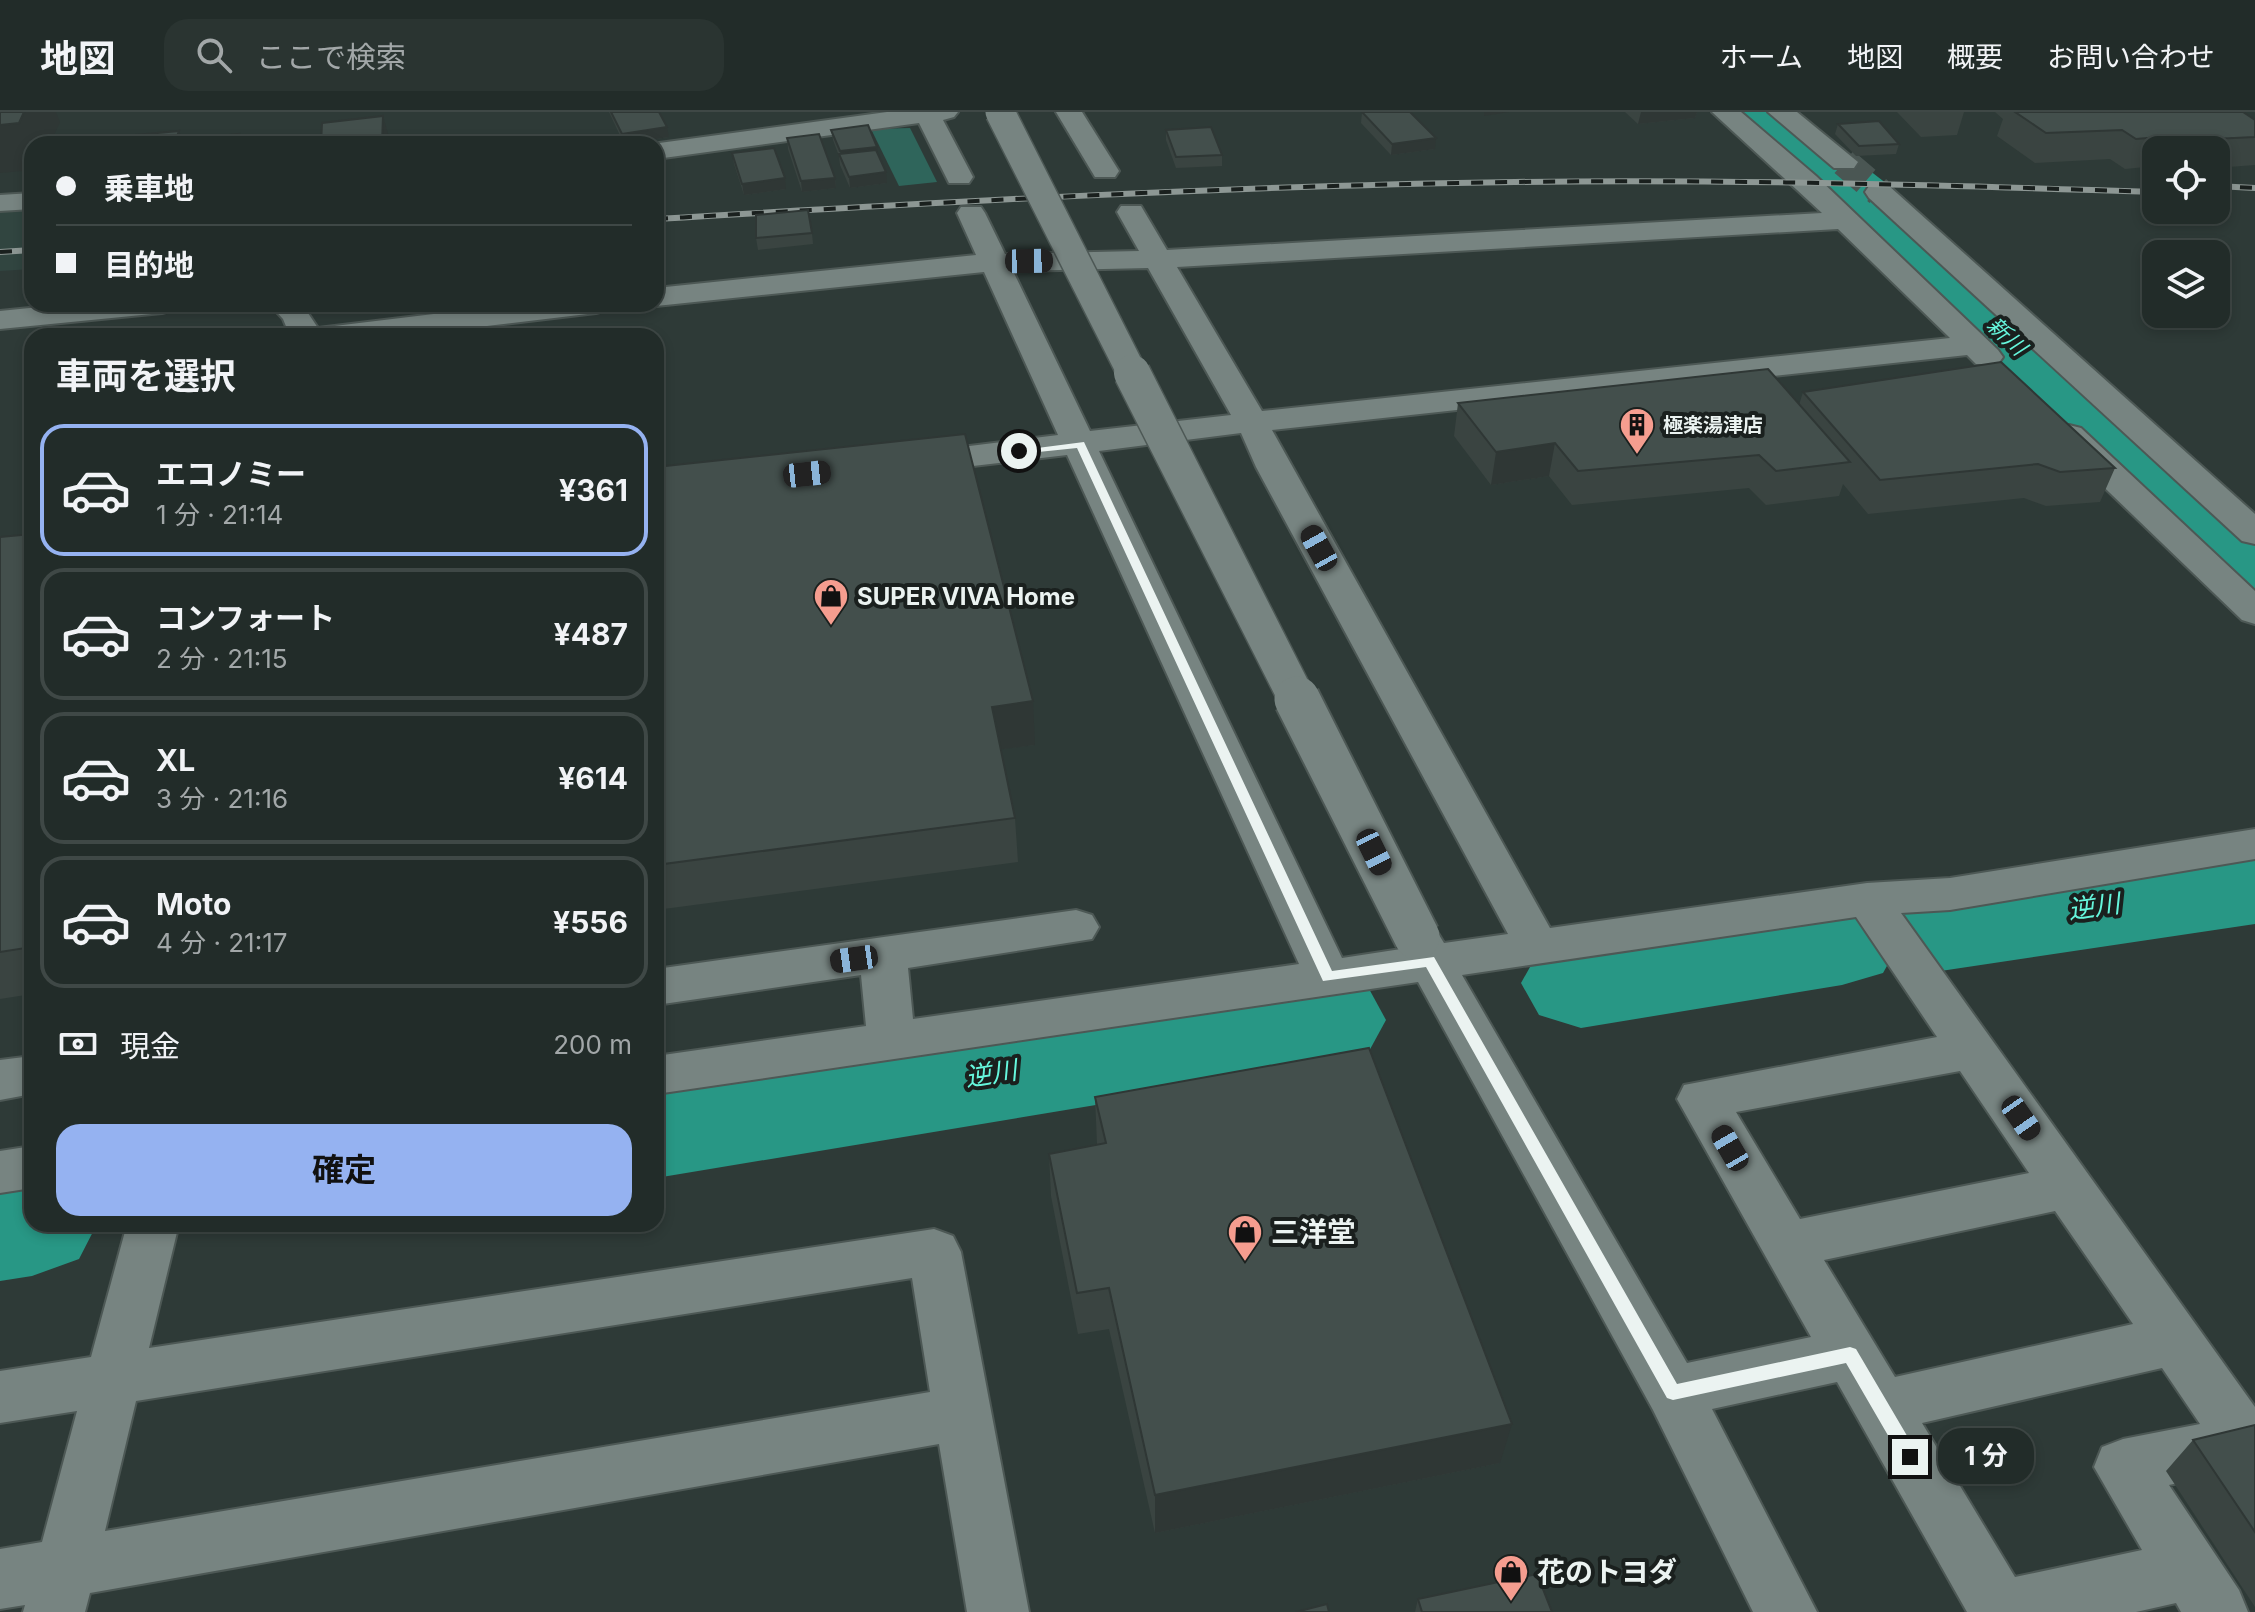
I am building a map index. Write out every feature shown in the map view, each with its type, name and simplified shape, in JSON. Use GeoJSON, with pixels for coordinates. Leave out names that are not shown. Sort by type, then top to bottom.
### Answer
{"type":"FeatureCollection","features":[{"type":"Feature","properties":{"kind":"street"},"geometry":{"type":"LineString","coordinates":[[1000,112],[1423,949],[1673,1392],[1786,1612]]}},
{"type":"Feature","properties":{"kind":"street"},"geometry":{"type":"LineString","coordinates":[[1069,112],[1105,171]]}},
{"type":"Feature","properties":{"kind":"street"},"geometry":{"type":"LineString","coordinates":[[1725,112],[1845,220],[2008,377]]}},
{"type":"Feature","properties":{"kind":"street"},"geometry":{"type":"LineString","coordinates":[[1781,112],[1844,162]]}},
{"type":"Feature","properties":{"kind":"street"},"geometry":{"type":"LineString","coordinates":[[664,150],[848,118],[932,113],[959,177]]}},
{"type":"Feature","properties":{"kind":"street"},"geometry":{"type":"LineString","coordinates":[[1879,192],[2255,533]]}},
{"type":"Feature","properties":{"kind":"street"},"geometry":{"type":"LineString","coordinates":[[0,203],[24,202]]}},
{"type":"Feature","properties":{"kind":"street"},"geometry":{"type":"LineString","coordinates":[[1131,212],[1252,422],[1273,467],[1537,945]]}},
{"type":"Feature","properties":{"kind":"street"},"geometry":{"type":"LineString","coordinates":[[971,213],[1328,977]]}},
{"type":"Feature","properties":{"kind":"street"},"geometry":{"type":"LineString","coordinates":[[664,296],[911,268],[1159,259],[1845,220]]}},
{"type":"Feature","properties":{"kind":"street"},"geometry":{"type":"LineString","coordinates":[[0,320],[81,312]]}},
{"type":"Feature","properties":{"kind":"street"},"geometry":{"type":"LineString","coordinates":[[390,328],[528,312]]}},
{"type":"Feature","properties":{"kind":"street"},"geometry":{"type":"LineString","coordinates":[[876,467],[1252,422],[1974,345]]}},
{"type":"Feature","properties":{"kind":"street"},"geometry":{"type":"LineString","coordinates":[[2041,409],[2255,612]]}},
{"type":"Feature","properties":{"kind":"street"},"geometry":{"type":"LineString","coordinates":[[664,1074],[1328,977],[1423,949],[1537,945],[1867,899],[1950,894],[2255,844]]}},
{"type":"Feature","properties":{"kind":"street"},"geometry":{"type":"LineString","coordinates":[[1867,899],[1936,993],[2246,1442],[2123,1467],[2204,1591],[2000,1612],[1702,1099],[1974,1049]]}},
{"type":"Feature","properties":{"kind":"street"},"geometry":{"type":"LineString","coordinates":[[664,986],[1076,927]]}},
{"type":"Feature","properties":{"kind":"street"},"geometry":{"type":"LineString","coordinates":[[883,955],[891,1041]]}},
{"type":"Feature","properties":{"kind":"street"},"geometry":{"type":"LineString","coordinates":[[0,1080],[24,1076]]}},
{"type":"Feature","properties":{"kind":"street"},"geometry":{"type":"LineString","coordinates":[[0,1172],[24,1168]]}},
{"type":"Feature","properties":{"kind":"street"},"geometry":{"type":"LineString","coordinates":[[1786,1245],[2069,1186]]}},
{"type":"Feature","properties":{"kind":"street"},"geometry":{"type":"LineString","coordinates":[[60,1590],[151,1232]]}},
{"type":"Feature","properties":{"kind":"street"},"geometry":{"type":"LineString","coordinates":[[0,1397],[934,1252],[998,1612]]}},
{"type":"Feature","properties":{"kind":"street"},"geometry":{"type":"LineString","coordinates":[[1880,1406],[2175,1340]]}},
{"type":"Feature","properties":{"kind":"street"},"geometry":{"type":"LineString","coordinates":[[1673,1392],[1850,1354]]}},
{"type":"Feature","properties":{"kind":"street"},"geometry":{"type":"LineString","coordinates":[[0,1579],[60,1590],[963,1413]]}},
{"type":"Feature","properties":{"kind":"shaded area"},"geometry":{"type":"Polygon","coordinates":[[[24,208],[24,270],[0,271],[0,209],[24,208]]]}},
{"type":"Feature","properties":{"kind":"green space"},"geometry":{"type":"Polygon","coordinates":[[[910,128],[937,182],[899,186],[871,129],[910,128]]]}},
{"type":"Feature","properties":{"kind":"building"},"geometry":{"type":"Polygon","coordinates":[[[0,112],[24,112],[19,123],[0,125],[0,112]]]}},
{"type":"Feature","properties":{"kind":"building"},"geometry":{"type":"Polygon","coordinates":[[[611,112],[659,112],[667,127],[622,134],[611,112]]]}},
{"type":"Feature","properties":{"kind":"building"},"geometry":{"type":"Polygon","coordinates":[[[1362,112],[1410,112],[1436,138],[1392,144],[1362,112]]]}},
{"type":"Feature","properties":{"kind":"building"},"geometry":{"type":"Polygon","coordinates":[[[2015,112],[2243,112],[2255,120],[2255,137],[2183,135],[2142,136],[2136,139],[2122,130],[2046,133],[2015,112]]]}},
{"type":"Feature","properties":{"kind":"building"},"geometry":{"type":"Polygon","coordinates":[[[383,116],[382,136],[321,136],[322,123],[383,116]]]}},
{"type":"Feature","properties":{"kind":"building"},"geometry":{"type":"Polygon","coordinates":[[[1879,121],[1899,144],[1859,146],[1838,124],[1879,121]]]}},
{"type":"Feature","properties":{"kind":"building"},"geometry":{"type":"Polygon","coordinates":[[[868,125],[877,147],[840,151],[831,130],[868,125]]]}},
{"type":"Feature","properties":{"kind":"building"},"geometry":{"type":"Polygon","coordinates":[[[1211,127],[1222,155],[1176,157],[1166,130],[1211,127]]]}},
{"type":"Feature","properties":{"kind":"building"},"geometry":{"type":"Polygon","coordinates":[[[179,131],[177,136],[136,135],[179,131]]]}},
{"type":"Feature","properties":{"kind":"building"},"geometry":{"type":"Polygon","coordinates":[[[819,134],[835,178],[801,181],[787,138],[819,134]]]}},
{"type":"Feature","properties":{"kind":"building"},"geometry":{"type":"Polygon","coordinates":[[[774,148],[785,178],[742,184],[732,153],[774,148]]]}},
{"type":"Feature","properties":{"kind":"building"},"geometry":{"type":"Polygon","coordinates":[[[876,150],[886,172],[849,177],[839,154],[876,150]]]}},
{"type":"Feature","properties":{"kind":"building"},"geometry":{"type":"Polygon","coordinates":[[[808,210],[812,233],[756,238],[756,215],[808,210]]]}},
{"type":"Feature","properties":{"kind":"building"},"geometry":{"type":"Polygon","coordinates":[[[2001,362],[2115,468],[2060,472],[2038,464],[1880,480],[1803,392],[2001,362]]]}},
{"type":"Feature","properties":{"kind":"building"},"geometry":{"type":"Polygon","coordinates":[[[1768,369],[1850,462],[1776,471],[1759,455],[1578,471],[1555,443],[1496,452],[1458,403],[1768,369]]]}},
{"type":"Feature","properties":{"kind":"building","name":"SUPER VIVA Home"},"geometry":{"type":"Polygon","coordinates":[[[965,434],[1033,701],[992,707],[1015,818],[664,864],[664,466],[965,434]]]}},
{"type":"Feature","properties":{"kind":"building"},"geometry":{"type":"Polygon","coordinates":[[[24,535],[24,948],[0,952],[0,537],[24,535]]]}},
{"type":"Feature","properties":{"kind":"building","name":"三洋堂"},"geometry":{"type":"Polygon","coordinates":[[[1369,1048],[1512,1424],[1155,1495],[1109,1288],[1077,1293],[1049,1154],[1106,1143],[1095,1097],[1369,1048]]]}},
{"type":"Feature","properties":{"kind":"building"},"geometry":{"type":"Polygon","coordinates":[[[2255,1425],[2255,1532],[2193,1440],[2255,1425]]]}},
{"type":"Feature","properties":{"kind":"building"},"geometry":{"type":"Polygon","coordinates":[[[1537,1574],[1552,1612],[1422,1612],[1418,1599],[1537,1574]]]}},
{"type":"Feature","properties":{"kind":"building"},"geometry":{"type":"Polygon","coordinates":[[[1327,1604],[1329,1612],[1296,1612],[1327,1604]]]}},
{"type":"Feature","properties":{"kind":"waterway","name":"新川"},"geometry":{"type":"LineString","coordinates":[[1753,112],[1862,199],[2255,568]]}},
{"type":"Feature","properties":{"kind":"waterway","name":"逆川"},"geometry":{"type":"LineString","coordinates":[[1934,929],[2255,883]]}},
{"type":"Feature","properties":{"kind":"waterway","name":"逆川"},"geometry":{"type":"LineString","coordinates":[[1581,983],[1842,942]]}},
{"type":"Feature","properties":{"kind":"waterway","name":"逆川"},"geometry":{"type":"LineString","coordinates":[[664,1125],[1325,1020]]}},
{"type":"Feature","properties":{"kind":"waterway","name":"逆川"},"geometry":{"type":"LineString","coordinates":[[0,1224],[24,1220]]}},
{"type":"Feature","properties":{"kind":"tunnel"},"geometry":{"type":"LineString","coordinates":[[1844,162],[1879,192]]}},
{"type":"Feature","properties":{"kind":"railway"},"geometry":{"type":"LineString","coordinates":[[664,219],[1192,191],[1515,182],[1755,182],[2142,192]]}},
{"type":"Feature","properties":{"kind":"railway"},"geometry":{"type":"LineString","coordinates":[[2230,187],[2255,188]]}},
{"type":"Feature","properties":{"kind":"railway"},"geometry":{"type":"LineString","coordinates":[[0,252],[24,250]]}},
{"type":"Feature","properties":{"kind":"place","name":"極楽湯津店"},"geometry":{"type":"Point","coordinates":[1637,456]}},
{"type":"Feature","properties":{"kind":"place","name":"SUPER VIVA Home"},"geometry":{"type":"Point","coordinates":[831,627]}},
{"type":"Feature","properties":{"kind":"place","name":"三洋堂"},"geometry":{"type":"Point","coordinates":[1245,1263]}},
{"type":"Feature","properties":{"kind":"place","name":"花のトヨダ"},"geometry":{"type":"Point","coordinates":[1511,1603]}},
{"type":"Feature","properties":{"kind":"route"},"geometry":{"type":"LineString","coordinates":[[1019,451],[1080,444],[1328,977],[1429,961],[1673,1392],[1850,1354],[1910,1457]]}}]}
